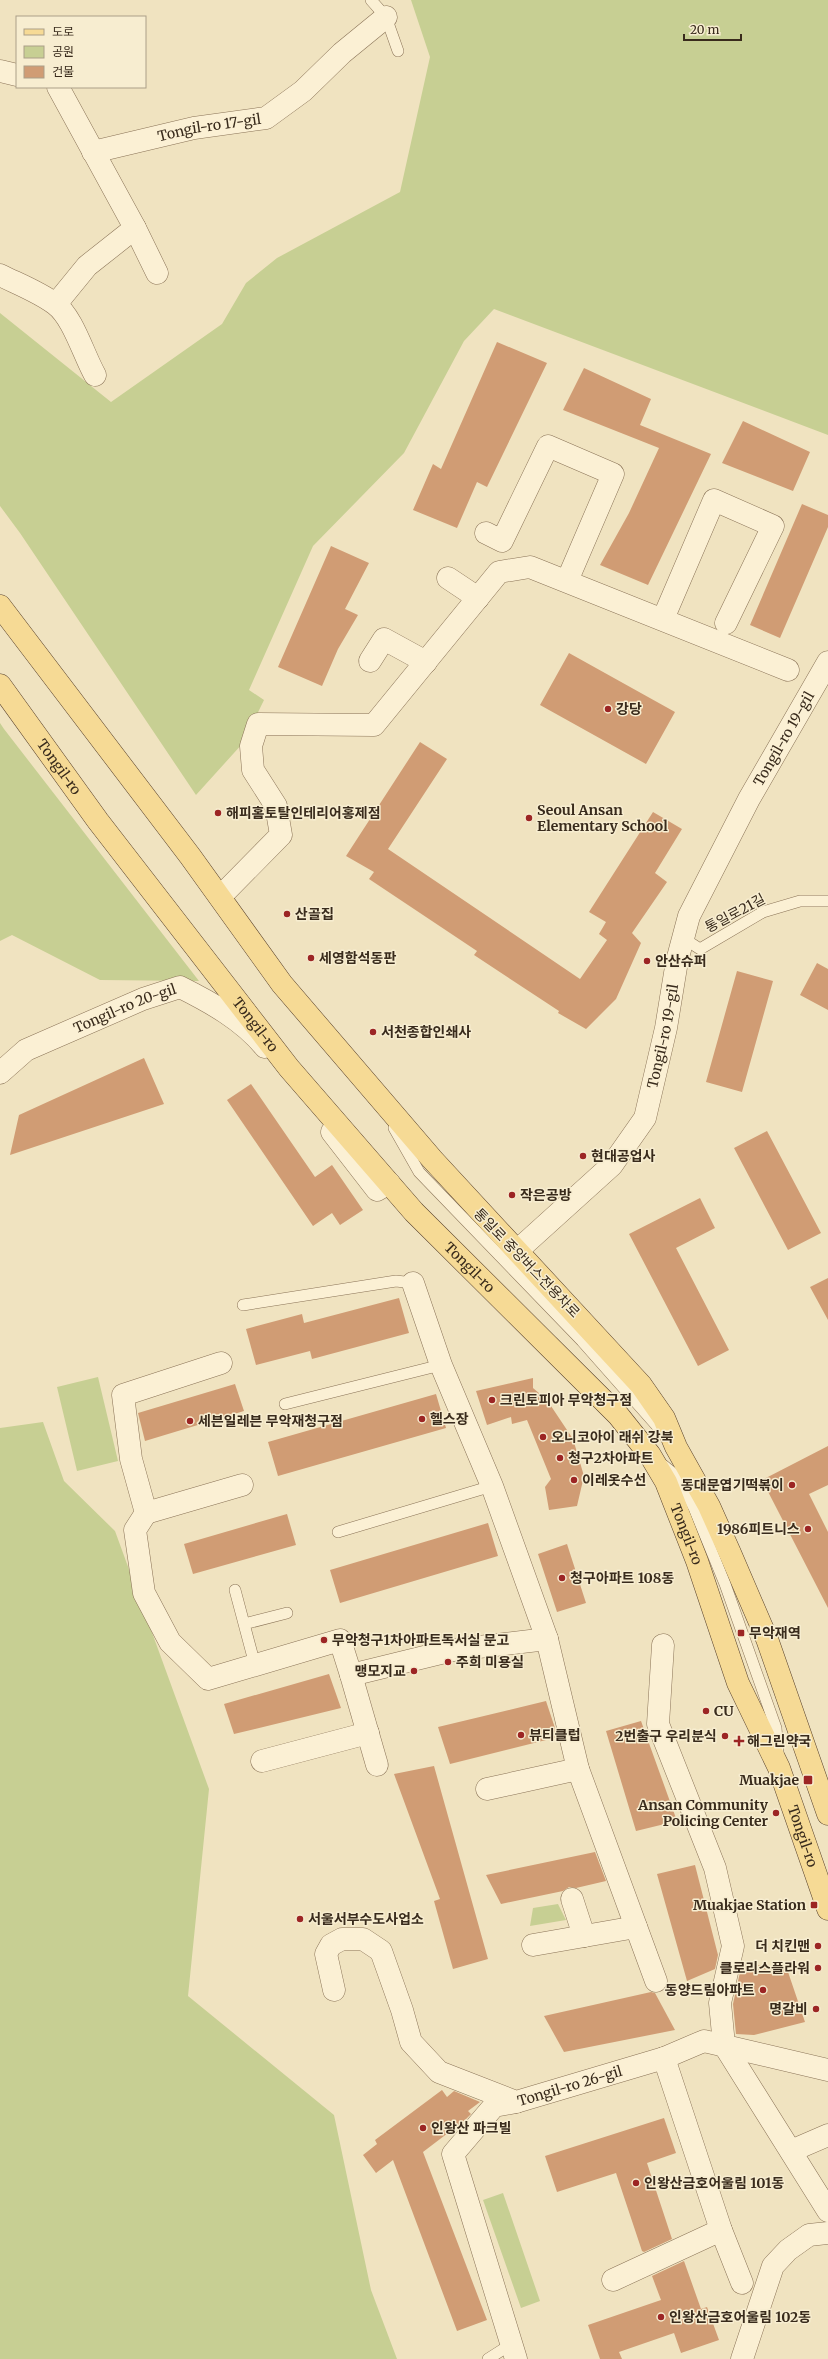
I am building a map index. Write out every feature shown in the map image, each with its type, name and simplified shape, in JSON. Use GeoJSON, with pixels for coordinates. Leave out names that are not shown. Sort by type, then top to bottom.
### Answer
{"type":"FeatureCollection","features":[{"type":"Feature","properties":{"kind":"main road","name":"Tongil-ro"},"geometry":{"type":"LineString","coordinates":[[0,606],[220,897],[282,984],[432,1159],[518,1250],[641,1385],[664,1418],[676,1447],[709,1506],[767,1639],[828,1814]]}},
{"type":"Feature","properties":{"kind":"main road","name":"Tongil-ro"},"geometry":{"type":"LineString","coordinates":[[0,685],[98,822],[289,1068],[414,1212],[618,1415],[650,1455],[666,1482],[697,1561],[738,1683],[779,1768],[828,1909]]}},
{"type":"Feature","properties":{"kind":"street","name":"Tongil-ro 17-gil"},"geometry":{"type":"LineString","coordinates":[[93,152],[194,128],[266,118],[303,91],[342,53],[386,17]]}},
{"type":"Feature","properties":{"kind":"street"},"geometry":{"type":"LineString","coordinates":[[0,71],[16,75]]}},
{"type":"Feature","properties":{"kind":"street"},"geometry":{"type":"LineString","coordinates":[[59,88],[135,228],[156,273]]}},
{"type":"Feature","properties":{"kind":"street"},"geometry":{"type":"LineString","coordinates":[[56,304],[87,266],[135,228]]}},
{"type":"Feature","properties":{"kind":"street"},"geometry":{"type":"LineString","coordinates":[[0,275],[56,304],[75,331],[85,358],[95,376]]}},
{"type":"Feature","properties":{"kind":"street"},"geometry":{"type":"LineString","coordinates":[[486,533],[502,541],[548,446],[613,474],[567,581]]}},
{"type":"Feature","properties":{"kind":"street"},"geometry":{"type":"LineString","coordinates":[[663,619],[714,500],[773,526],[726,622]]}},
{"type":"Feature","properties":{"kind":"street"},"geometry":{"type":"LineString","coordinates":[[220,897],[281,835],[276,806],[253,770],[251,746],[258,724],[374,725],[499,572],[530,566],[788,670]]}},
{"type":"Feature","properties":{"kind":"street"},"geometry":{"type":"LineString","coordinates":[[448,578],[478,598]]}},
{"type":"Feature","properties":{"kind":"street"},"geometry":{"type":"LineString","coordinates":[[370,662],[384,639],[426,662]]}},
{"type":"Feature","properties":{"kind":"street","name":"Tongil-ro 19-gil"},"geometry":{"type":"LineString","coordinates":[[518,1250],[612,1165],[645,1118],[666,1028],[677,961],[689,916],[749,799],[828,662]]}},
{"type":"Feature","properties":{"kind":"street","name":"Tongil-ro 20-gil"},"geometry":{"type":"LineString","coordinates":[[0,1073],[26,1050],[143,999],[180,987],[216,1005],[259,1040],[377,1190],[389,1183]]}},
{"type":"Feature","properties":{"kind":"street"},"geometry":{"type":"LineString","coordinates":[[413,1283],[441,1365],[492,1486],[548,1639],[578,1769],[656,1981]]}},
{"type":"Feature","properties":{"kind":"street"},"geometry":{"type":"LineString","coordinates":[[146,1513],[131,1459],[123,1395],[221,1363]]}},
{"type":"Feature","properties":{"kind":"street"},"geometry":{"type":"LineString","coordinates":[[242,1485],[146,1513],[136,1530],[144,1593],[170,1642],[208,1679],[340,1640],[378,1765]]}},
{"type":"Feature","properties":{"kind":"street"},"geometry":{"type":"LineString","coordinates":[[351,1675],[453,1650],[548,1639]]}},
{"type":"Feature","properties":{"kind":"street"},"geometry":{"type":"LineString","coordinates":[[663,1645],[658,1724],[715,1868],[733,1946],[720,2003],[724,2045],[828,2211]]}},
{"type":"Feature","properties":{"kind":"street"},"geometry":{"type":"LineString","coordinates":[[262,1761],[368,1733]]}},
{"type":"Feature","properties":{"kind":"street"},"geometry":{"type":"LineString","coordinates":[[487,1789],[578,1769]]}},
{"type":"Feature","properties":{"kind":"street"},"geometry":{"type":"LineString","coordinates":[[572,1899],[584,1936]]}},
{"type":"Feature","properties":{"kind":"street"},"geometry":{"type":"LineString","coordinates":[[533,1945],[636,1927]]}},
{"type":"Feature","properties":{"kind":"street","name":"Tongil-ro 26-gil"},"geometry":{"type":"LineString","coordinates":[[334,1990],[326,1954],[331,1945],[342,1939],[363,1939],[381,1951],[402,2010],[411,2042],[439,2072],[516,2102],[664,2058],[704,2041],[828,2070]]}},
{"type":"Feature","properties":{"kind":"street"},"geometry":{"type":"LineString","coordinates":[[664,2058],[721,2230],[742,2283]]}},
{"type":"Feature","properties":{"kind":"street"},"geometry":{"type":"LineString","coordinates":[[513,2352],[453,2154],[494,2106],[516,2102]]}},
{"type":"Feature","properties":{"kind":"street"},"geometry":{"type":"LineString","coordinates":[[791,2151],[828,2135]]}},
{"type":"Feature","properties":{"kind":"street"},"geometry":{"type":"LineString","coordinates":[[613,2280],[721,2230]]}},
{"type":"Feature","properties":{"kind":"street"},"geometry":{"type":"LineString","coordinates":[[743,2358],[773,2266],[788,2250],[809,2235],[828,2233]]}},
{"type":"Feature","properties":{"kind":"lane"},"geometry":{"type":"LineString","coordinates":[[371,0],[386,17],[398,51]]}},
{"type":"Feature","properties":{"kind":"lane","name":"통일로21길"},"geometry":{"type":"LineString","coordinates":[[684,938],[700,949],[763,912],[800,901],[828,901]]}},
{"type":"Feature","properties":{"kind":"lane","name":"통일로 중앙버스전용차로"},"geometry":{"type":"LineString","coordinates":[[373,1089],[419,1172],[582,1341],[676,1447]]}},
{"type":"Feature","properties":{"kind":"lane"},"geometry":{"type":"LineString","coordinates":[[243,1305],[396,1281],[413,1283]]}},
{"type":"Feature","properties":{"kind":"lane"},"geometry":{"type":"LineString","coordinates":[[285,1404],[441,1365]]}},
{"type":"Feature","properties":{"kind":"lane"},"geometry":{"type":"LineString","coordinates":[[338,1532],[492,1486]]}},
{"type":"Feature","properties":{"kind":"lane"},"geometry":{"type":"LineString","coordinates":[[235,1590],[255,1665]]}},
{"type":"Feature","properties":{"kind":"lane"},"geometry":{"type":"LineString","coordinates":[[244,1624],[286,1613]]}},
{"type":"Feature","properties":{"kind":"lane"},"geometry":{"type":"LineString","coordinates":[[488,2359],[513,2352]]}},
{"type":"Feature","properties":{"kind":"green space"},"geometry":{"type":"Polygon","coordinates":[[[411,0],[828,0],[828,435],[494,309],[464,341],[404,453],[313,546],[249,690],[264,700],[243,743],[196,795],[20,533],[0,506],[0,313],[111,402],[222,324],[246,283],[277,258],[400,192],[430,57],[411,0]]]}},
{"type":"Feature","properties":{"kind":"green space"},"geometry":{"type":"Polygon","coordinates":[[[0,723],[199,981],[100,980],[12,935],[0,941],[0,723]]]}},
{"type":"Feature","properties":{"kind":"green space"},"geometry":{"type":"Polygon","coordinates":[[[98,1377],[118,1461],[77,1471],[57,1387],[98,1377]]]}},
{"type":"Feature","properties":{"kind":"green space"},"geometry":{"type":"Polygon","coordinates":[[[43,1422],[64,1481],[115,1531],[209,1789],[188,1996],[334,2115],[371,2290],[397,2359],[0,2359],[0,1428],[43,1422]]]}},
{"type":"Feature","properties":{"kind":"green space"},"geometry":{"type":"Polygon","coordinates":[[[558,1904],[566,1920],[530,1926],[533,1908],[558,1904]]]}},
{"type":"Feature","properties":{"kind":"green space"},"geometry":{"type":"Polygon","coordinates":[[[503,2193],[540,2301],[521,2308],[483,2200],[503,2193]]]}},
{"type":"Feature","properties":{"kind":"building"},"geometry":{"type":"Polygon","coordinates":[[[497,342],[547,363],[487,487],[477,482],[457,528],[413,510],[433,464],[441,469],[497,342]]]}},
{"type":"Feature","properties":{"kind":"building"},"geometry":{"type":"Polygon","coordinates":[[[584,368],[651,399],[640,425],[711,454],[648,585],[600,565],[629,513],[659,448],[563,410],[584,368]]]}},
{"type":"Feature","properties":{"kind":"building"},"geometry":{"type":"Polygon","coordinates":[[[743,421],[810,452],[793,491],[722,463],[743,421]]]}},
{"type":"Feature","properties":{"kind":"building"},"geometry":{"type":"Polygon","coordinates":[[[802,504],[828,515],[828,527],[780,638],[750,625],[802,504]]]}},
{"type":"Feature","properties":{"kind":"building"},"geometry":{"type":"Polygon","coordinates":[[[331,546],[369,563],[345,609],[358,615],[338,649],[322,686],[278,667],[331,546]]]}},
{"type":"Feature","properties":{"kind":"building","name":"강당"},"geometry":{"type":"Polygon","coordinates":[[[569,653],[675,712],[646,764],[540,705],[569,653]]]}},
{"type":"Feature","properties":{"kind":"building","name":"Seoul Ansan Elementary School"},"geometry":{"type":"Polygon","coordinates":[[[420,742],[447,759],[388,849],[580,979],[607,940],[599,934],[606,922],[589,912],[653,812],[682,829],[655,873],[667,882],[632,933],[641,943],[616,999],[586,1029],[558,1013],[559,1011],[474,955],[477,951],[369,879],[374,872],[346,856],[420,742]]]}},
{"type":"Feature","properties":{"kind":"building"},"geometry":{"type":"Polygon","coordinates":[[[817,963],[828,969],[828,1010],[800,995],[817,963]]]}},
{"type":"Feature","properties":{"kind":"building"},"geometry":{"type":"Polygon","coordinates":[[[737,971],[773,981],[742,1092],[706,1082],[737,971]]]}},
{"type":"Feature","properties":{"kind":"building"},"geometry":{"type":"Polygon","coordinates":[[[144,1058],[164,1104],[10,1155],[19,1115],[144,1058]]]}},
{"type":"Feature","properties":{"kind":"building"},"geometry":{"type":"Polygon","coordinates":[[[251,1084],[315,1177],[332,1165],[363,1210],[340,1225],[332,1213],[313,1226],[227,1100],[251,1084]]]}},
{"type":"Feature","properties":{"kind":"building"},"geometry":{"type":"Polygon","coordinates":[[[767,1131],[821,1233],[788,1250],[734,1148],[767,1131]]]}},
{"type":"Feature","properties":{"kind":"building"},"geometry":{"type":"Polygon","coordinates":[[[700,1198],[715,1228],[676,1248],[729,1350],[698,1366],[629,1234],[700,1198]]]}},
{"type":"Feature","properties":{"kind":"building"},"geometry":{"type":"Polygon","coordinates":[[[828,1278],[828,1320],[810,1287],[828,1278]]]}},
{"type":"Feature","properties":{"kind":"building"},"geometry":{"type":"Polygon","coordinates":[[[399,1298],[409,1333],[312,1359],[310,1351],[256,1365],[246,1329],[302,1314],[304,1323],[399,1298]]]}},
{"type":"Feature","properties":{"kind":"building","name":"청구2차아파트"},"geometry":{"type":"Polygon","coordinates":[[[533,1378],[533,1388],[547,1400],[573,1439],[584,1476],[577,1506],[549,1510],[545,1487],[551,1479],[527,1420],[512,1424],[511,1417],[487,1425],[476,1391],[533,1378]]]}},
{"type":"Feature","properties":{"kind":"building"},"geometry":{"type":"Polygon","coordinates":[[[235,1384],[244,1411],[145,1441],[138,1413],[235,1384]]]}},
{"type":"Feature","properties":{"kind":"building"},"geometry":{"type":"Polygon","coordinates":[[[436,1394],[446,1428],[278,1476],[268,1442],[436,1394]]]}},
{"type":"Feature","properties":{"kind":"building"},"geometry":{"type":"Polygon","coordinates":[[[828,1446],[828,1485],[809,1494],[828,1532],[828,1608],[762,1480],[828,1446]]]}},
{"type":"Feature","properties":{"kind":"building"},"geometry":{"type":"Polygon","coordinates":[[[287,1514],[296,1545],[193,1574],[184,1544],[287,1514]]]}},
{"type":"Feature","properties":{"kind":"building"},"geometry":{"type":"Polygon","coordinates":[[[488,1523],[498,1556],[340,1603],[330,1570],[488,1523]]]}},
{"type":"Feature","properties":{"kind":"building","name":"청구아파트 108동"},"geometry":{"type":"Polygon","coordinates":[[[567,1544],[586,1603],[557,1612],[538,1554],[567,1544]]]}},
{"type":"Feature","properties":{"kind":"building"},"geometry":{"type":"Polygon","coordinates":[[[329,1674],[341,1708],[234,1734],[224,1704],[329,1674]]]}},
{"type":"Feature","properties":{"kind":"building"},"geometry":{"type":"Polygon","coordinates":[[[546,1701],[558,1737],[450,1764],[438,1727],[546,1701]]]}},
{"type":"Feature","properties":{"kind":"building"},"geometry":{"type":"Polygon","coordinates":[[[641,1721],[677,1821],[636,1831],[606,1731],[641,1721]]]}},
{"type":"Feature","properties":{"kind":"building"},"geometry":{"type":"Polygon","coordinates":[[[434,1766],[488,1959],[453,1969],[434,1901],[440,1899],[394,1774],[434,1766]]]}},
{"type":"Feature","properties":{"kind":"building"},"geometry":{"type":"Polygon","coordinates":[[[595,1852],[606,1881],[576,1888],[569,1887],[563,1891],[501,1904],[486,1875],[595,1852]]]}},
{"type":"Feature","properties":{"kind":"building"},"geometry":{"type":"Polygon","coordinates":[[[695,1865],[718,1955],[715,1969],[687,1981],[657,1874],[695,1865]]]}},
{"type":"Feature","properties":{"kind":"building","name":"동양드림아파트"},"geometry":{"type":"Polygon","coordinates":[[[742,1963],[787,1969],[805,2022],[754,2035],[736,2034],[733,2004],[742,1963]]]}},
{"type":"Feature","properties":{"kind":"building"},"geometry":{"type":"Polygon","coordinates":[[[651,1992],[655,1993],[675,2030],[564,2052],[544,2016],[651,1992]]]}},
{"type":"Feature","properties":{"kind":"building"},"geometry":{"type":"Polygon","coordinates":[[[442,2090],[447,2097],[454,2091],[480,2102],[468,2111],[471,2114],[465,2120],[423,2152],[487,2320],[457,2331],[393,2160],[376,2173],[363,2155],[377,2144],[375,2140],[442,2090]]]}},
{"type":"Feature","properties":{"kind":"building","name":"인왕산금호어울림 101동"},"geometry":{"type":"Polygon","coordinates":[[[664,2118],[676,2153],[647,2163],[672,2239],[644,2252],[642,2251],[616,2173],[557,2192],[545,2156],[664,2118]]]}},
{"type":"Feature","properties":{"kind":"building","name":"인왕산금호어울림 102동"},"geometry":{"type":"Polygon","coordinates":[[[684,2261],[701,2309],[707,2307],[719,2340],[681,2353],[674,2333],[619,2352],[622,2359],[600,2359],[588,2325],[661,2300],[652,2276],[684,2261]]]}},
{"type":"Feature","properties":{"kind":"place","name":"강당"},"geometry":{"type":"Point","coordinates":[608,709]}},
{"type":"Feature","properties":{"kind":"place","name":"해피홈토탈인테리어홍제점"},"geometry":{"type":"Point","coordinates":[218,813]}},
{"type":"Feature","properties":{"kind":"place","name":"Seoul Ansan Elementary School"},"geometry":{"type":"Point","coordinates":[529,818]}},
{"type":"Feature","properties":{"kind":"place","name":"산골집"},"geometry":{"type":"Point","coordinates":[287,914]}},
{"type":"Feature","properties":{"kind":"place","name":"세영함석동판"},"geometry":{"type":"Point","coordinates":[311,958]}},
{"type":"Feature","properties":{"kind":"place","name":"안산슈퍼"},"geometry":{"type":"Point","coordinates":[647,961]}},
{"type":"Feature","properties":{"kind":"place","name":"서천종합인쇄사"},"geometry":{"type":"Point","coordinates":[373,1032]}},
{"type":"Feature","properties":{"kind":"place","name":"현대공업사"},"geometry":{"type":"Point","coordinates":[583,1156]}},
{"type":"Feature","properties":{"kind":"place","name":"작은공방"},"geometry":{"type":"Point","coordinates":[512,1195]}},
{"type":"Feature","properties":{"kind":"place","name":"크린토피아 무악청구점"},"geometry":{"type":"Point","coordinates":[492,1400]}},
{"type":"Feature","properties":{"kind":"place","name":"헬스장"},"geometry":{"type":"Point","coordinates":[422,1419]}},
{"type":"Feature","properties":{"kind":"place","name":"세븐일레븐 무악재청구점"},"geometry":{"type":"Point","coordinates":[190,1421]}},
{"type":"Feature","properties":{"kind":"place","name":"오니코아이 래쉬 강북"},"geometry":{"type":"Point","coordinates":[543,1437]}},
{"type":"Feature","properties":{"kind":"place","name":"청구2차아파트"},"geometry":{"type":"Point","coordinates":[560,1458]}},
{"type":"Feature","properties":{"kind":"place","name":"이레옷수선"},"geometry":{"type":"Point","coordinates":[574,1480]}},
{"type":"Feature","properties":{"kind":"place","name":"동대문엽기떡볶이"},"geometry":{"type":"Point","coordinates":[792,1485]}},
{"type":"Feature","properties":{"kind":"place","name":"1986피트니스"},"geometry":{"type":"Point","coordinates":[808,1529]}},
{"type":"Feature","properties":{"kind":"place","name":"청구아파트 108동"},"geometry":{"type":"Point","coordinates":[562,1578]}},
{"type":"Feature","properties":{"kind":"place","name":"무악재역"},"geometry":{"type":"Point","coordinates":[741,1633]}},
{"type":"Feature","properties":{"kind":"place","name":"무악청구1차아파트독서실 문고"},"geometry":{"type":"Point","coordinates":[324,1640]}},
{"type":"Feature","properties":{"kind":"place","name":"주희 미용실"},"geometry":{"type":"Point","coordinates":[448,1662]}},
{"type":"Feature","properties":{"kind":"place","name":"맹모지교"},"geometry":{"type":"Point","coordinates":[414,1671]}},
{"type":"Feature","properties":{"kind":"place","name":"CU"},"geometry":{"type":"Point","coordinates":[706,1711]}},
{"type":"Feature","properties":{"kind":"place","name":"뷰티클럽"},"geometry":{"type":"Point","coordinates":[521,1735]}},
{"type":"Feature","properties":{"kind":"place","name":"2번출구 우리분식"},"geometry":{"type":"Point","coordinates":[725,1736]}},
{"type":"Feature","properties":{"kind":"place","name":"해그린약국"},"geometry":{"type":"Point","coordinates":[739,1741]}},
{"type":"Feature","properties":{"kind":"place","name":"Muakjae"},"geometry":{"type":"Point","coordinates":[808,1780]}},
{"type":"Feature","properties":{"kind":"place","name":"Ansan Community Policing Center"},"geometry":{"type":"Point","coordinates":[776,1813]}},
{"type":"Feature","properties":{"kind":"place","name":"Muakjae Station"},"geometry":{"type":"Point","coordinates":[814,1905]}},
{"type":"Feature","properties":{"kind":"place","name":"서울서부수도사업소"},"geometry":{"type":"Point","coordinates":[300,1919]}},
{"type":"Feature","properties":{"kind":"place","name":"더 치킨맨"},"geometry":{"type":"Point","coordinates":[818,1946]}},
{"type":"Feature","properties":{"kind":"place","name":"클로리스플라워"},"geometry":{"type":"Point","coordinates":[818,1968]}},
{"type":"Feature","properties":{"kind":"place","name":"동양드림아파트"},"geometry":{"type":"Point","coordinates":[763,1990]}},
{"type":"Feature","properties":{"kind":"place","name":"명갈비"},"geometry":{"type":"Point","coordinates":[816,2009]}},
{"type":"Feature","properties":{"kind":"place","name":"인왕산 파크빌"},"geometry":{"type":"Point","coordinates":[423,2128]}},
{"type":"Feature","properties":{"kind":"place","name":"인왕산금호어울림 101동"},"geometry":{"type":"Point","coordinates":[636,2183]}},
{"type":"Feature","properties":{"kind":"place","name":"인왕산금호어울림 102동"},"geometry":{"type":"Point","coordinates":[661,2317]}}]}
